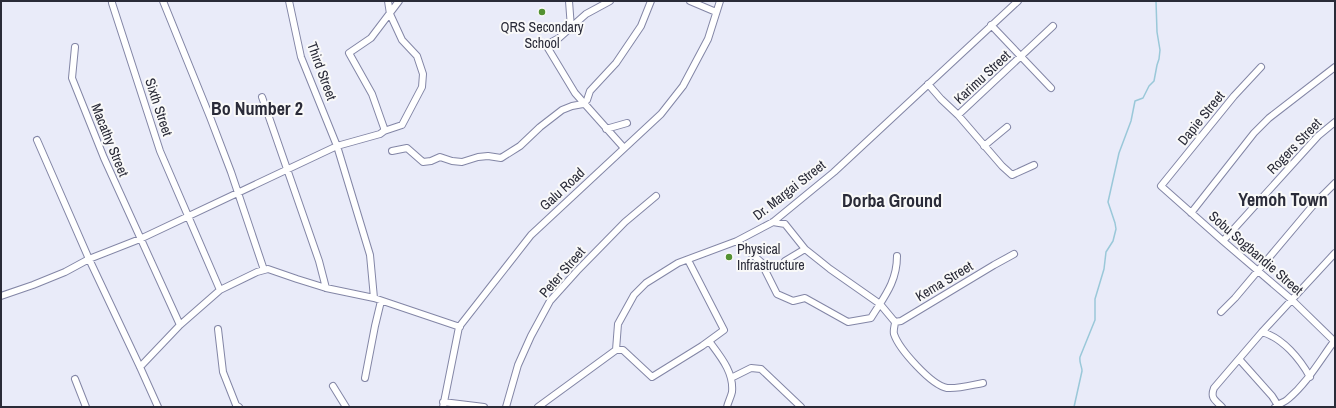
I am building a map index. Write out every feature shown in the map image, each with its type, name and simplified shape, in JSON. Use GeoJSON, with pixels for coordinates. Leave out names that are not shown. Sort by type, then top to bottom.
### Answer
{"type":"FeatureCollection","features":[{"type":"Feature","properties":{"kind":"street"},"geometry":{"type":"LineString","coordinates":[[163,1],[210,117],[264,270]]}},
{"type":"Feature","properties":{"kind":"street","name":"Third Street"},"geometry":{"type":"LineString","coordinates":[[289,1],[301,57],[338,146],[370,255],[374,298]]}},
{"type":"Feature","properties":{"kind":"street"},"geometry":{"type":"LineString","coordinates":[[1,296],[52,277],[89,259],[140,239],[338,146],[380,134],[384,131],[402,125],[422,87],[423,74],[416,56],[402,40],[390,14],[388,1]]}},
{"type":"Feature","properties":{"kind":"street"},"geometry":{"type":"LineString","coordinates":[[384,131],[372,94],[349,53],[371,38],[399,1]]}},
{"type":"Feature","properties":{"kind":"street"},"geometry":{"type":"LineString","coordinates":[[569,1],[571,28]]}},
{"type":"Feature","properties":{"kind":"street"},"geometry":{"type":"LineString","coordinates":[[610,1],[586,14],[559,38],[546,45],[583,104],[624,148]]}},
{"type":"Feature","properties":{"kind":"street"},"geometry":{"type":"LineString","coordinates":[[392,151],[407,148],[422,162],[431,161],[440,157],[452,161],[462,162],[478,157],[488,156],[501,158],[520,146],[540,127],[562,110],[583,104],[587,100],[590,91],[616,62],[642,26],[651,1]]}},
{"type":"Feature","properties":{"kind":"street"},"geometry":{"type":"LineString","coordinates":[[690,1],[716,12]]}},
{"type":"Feature","properties":{"kind":"street","name":"Galu Road"},"geometry":{"type":"LineString","coordinates":[[443,405],[460,327],[531,235],[661,114],[683,86],[708,39],[720,1]]}},
{"type":"Feature","properties":{"kind":"street","name":"Dr. Margai Street"},"geometry":{"type":"LineString","coordinates":[[616,350],[618,324],[634,295],[646,283],[678,263],[737,241],[773,222],[834,172],[1018,1]]}},
{"type":"Feature","properties":{"kind":"street","name":"Sixth Street"},"geometry":{"type":"LineString","coordinates":[[112,3],[160,151],[220,290]]}},
{"type":"Feature","properties":{"kind":"street"},"geometry":{"type":"LineString","coordinates":[[991,25],[1051,88]]}},
{"type":"Feature","properties":{"kind":"street","name":"Karimu Street"},"geometry":{"type":"LineString","coordinates":[[928,84],[958,115],[1053,26]]}},
{"type":"Feature","properties":{"kind":"street","name":"Macathy Street"},"geometry":{"type":"LineString","coordinates":[[75,47],[72,78],[104,158],[180,325]]}},
{"type":"Feature","properties":{"kind":"street","name":"Dapie Street"},"geometry":{"type":"LineString","coordinates":[[1161,186],[1234,96],[1261,67]]}},
{"type":"Feature","properties":{"kind":"street"},"geometry":{"type":"LineString","coordinates":[[1191,213],[1254,133],[1269,118],[1335,67]]}},
{"type":"Feature","properties":{"kind":"street"},"geometry":{"type":"LineString","coordinates":[[262,97],[319,261],[326,288]]}},
{"type":"Feature","properties":{"kind":"street"},"geometry":{"type":"LineString","coordinates":[[958,115],[984,146],[1012,175],[1034,165]]}},
{"type":"Feature","properties":{"kind":"street","name":"Rogers Street"},"geometry":{"type":"LineString","coordinates":[[1223,241],[1318,136],[1335,122]]}},
{"type":"Feature","properties":{"kind":"street"},"geometry":{"type":"LineString","coordinates":[[606,129],[627,123]]}},
{"type":"Feature","properties":{"kind":"street"},"geometry":{"type":"LineString","coordinates":[[984,146],[1007,127]]}},
{"type":"Feature","properties":{"kind":"street"},"geometry":{"type":"LineString","coordinates":[[36,140],[157,407]]}},
{"type":"Feature","properties":{"kind":"street"},"geometry":{"type":"LineString","coordinates":[[1221,312],[1235,298],[1315,203],[1334,184]]}},
{"type":"Feature","properties":{"kind":"street","name":"Sobu Sogbandie Street"},"geometry":{"type":"LineString","coordinates":[[1161,186],[1292,300],[1335,341]]}},
{"type":"Feature","properties":{"kind":"street","name":"Peter Street"},"geometry":{"type":"LineString","coordinates":[[506,407],[518,365],[531,336],[550,302],[577,271],[625,222],[656,196]]}},
{"type":"Feature","properties":{"kind":"street"},"geometry":{"type":"LineString","coordinates":[[773,222],[785,224],[805,249],[830,270],[880,304],[895,322],[894,333],[902,347],[926,375],[938,384],[947,388],[983,383]]}},
{"type":"Feature","properties":{"kind":"street"},"geometry":{"type":"LineString","coordinates":[[737,241],[761,262],[777,294],[793,301],[805,298],[848,322],[871,318],[892,284],[897,268],[897,256]]}},
{"type":"Feature","properties":{"kind":"street"},"geometry":{"type":"LineString","coordinates":[[785,261],[805,249]]}},
{"type":"Feature","properties":{"kind":"street"},"geometry":{"type":"LineString","coordinates":[[1222,407],[1212,397],[1214,388],[1262,332],[1335,253]]}},
{"type":"Feature","properties":{"kind":"street","name":"Kema Street"},"geometry":{"type":"LineString","coordinates":[[895,322],[901,322],[1014,254]]}},
{"type":"Feature","properties":{"kind":"street"},"geometry":{"type":"LineString","coordinates":[[538,407],[616,350],[623,350],[652,377],[724,330],[688,260]]}},
{"type":"Feature","properties":{"kind":"street"},"geometry":{"type":"LineString","coordinates":[[140,367],[180,325],[220,290],[268,269],[296,280],[374,298],[460,327]]}},
{"type":"Feature","properties":{"kind":"street"},"geometry":{"type":"LineString","coordinates":[[365,378],[381,301]]}},
{"type":"Feature","properties":{"kind":"street"},"geometry":{"type":"LineString","coordinates":[[218,329],[223,372],[236,405],[239,407]]}},
{"type":"Feature","properties":{"kind":"street"},"geometry":{"type":"LineString","coordinates":[[1262,332],[1271,334],[1287,347],[1310,377]]}},
{"type":"Feature","properties":{"kind":"street"},"geometry":{"type":"LineString","coordinates":[[709,341],[728,368],[731,378],[732,392],[726,407]]}},
{"type":"Feature","properties":{"kind":"street"},"geometry":{"type":"LineString","coordinates":[[1239,359],[1272,396],[1277,406],[1288,400],[1310,377],[1335,341]]}},
{"type":"Feature","properties":{"kind":"street"},"geometry":{"type":"LineString","coordinates":[[731,378],[751,368],[761,369],[801,407]]}},
{"type":"Feature","properties":{"kind":"street"},"geometry":{"type":"LineString","coordinates":[[75,379],[86,407]]}},
{"type":"Feature","properties":{"kind":"street"},"geometry":{"type":"LineString","coordinates":[[333,386],[346,407]]}},
{"type":"Feature","properties":{"kind":"street"},"geometry":{"type":"LineString","coordinates":[[443,405],[484,407]]}},
{"type":"Feature","properties":{"kind":"waterway"},"geometry":{"type":"LineString","coordinates":[[1074,407],[1082,371],[1080,357],[1095,320],[1095,299],[1104,269],[1106,252],[1113,241],[1116,229],[1108,202],[1119,153],[1131,121],[1135,101],[1143,98],[1149,86],[1154,81],[1159,59],[1160,50],[1157,32],[1156,1]]}},
{"type":"Feature","properties":{"kind":"place","name":"QRS Secondary School"},"geometry":{"type":"Point","coordinates":[542,12]}},
{"type":"Feature","properties":{"kind":"place","name":"Physical Infrastructure"},"geometry":{"type":"Point","coordinates":[729,257]}},
{"type":"Feature","properties":{"kind":"district","name":"Bo Number 2"},"geometry":{"type":"Point","coordinates":[257,108]}},
{"type":"Feature","properties":{"kind":"district","name":"Yemoh Town"},"geometry":{"type":"Point","coordinates":[1283,199]}},
{"type":"Feature","properties":{"kind":"district","name":"Dorba Ground"},"geometry":{"type":"Point","coordinates":[892,200]}}]}
